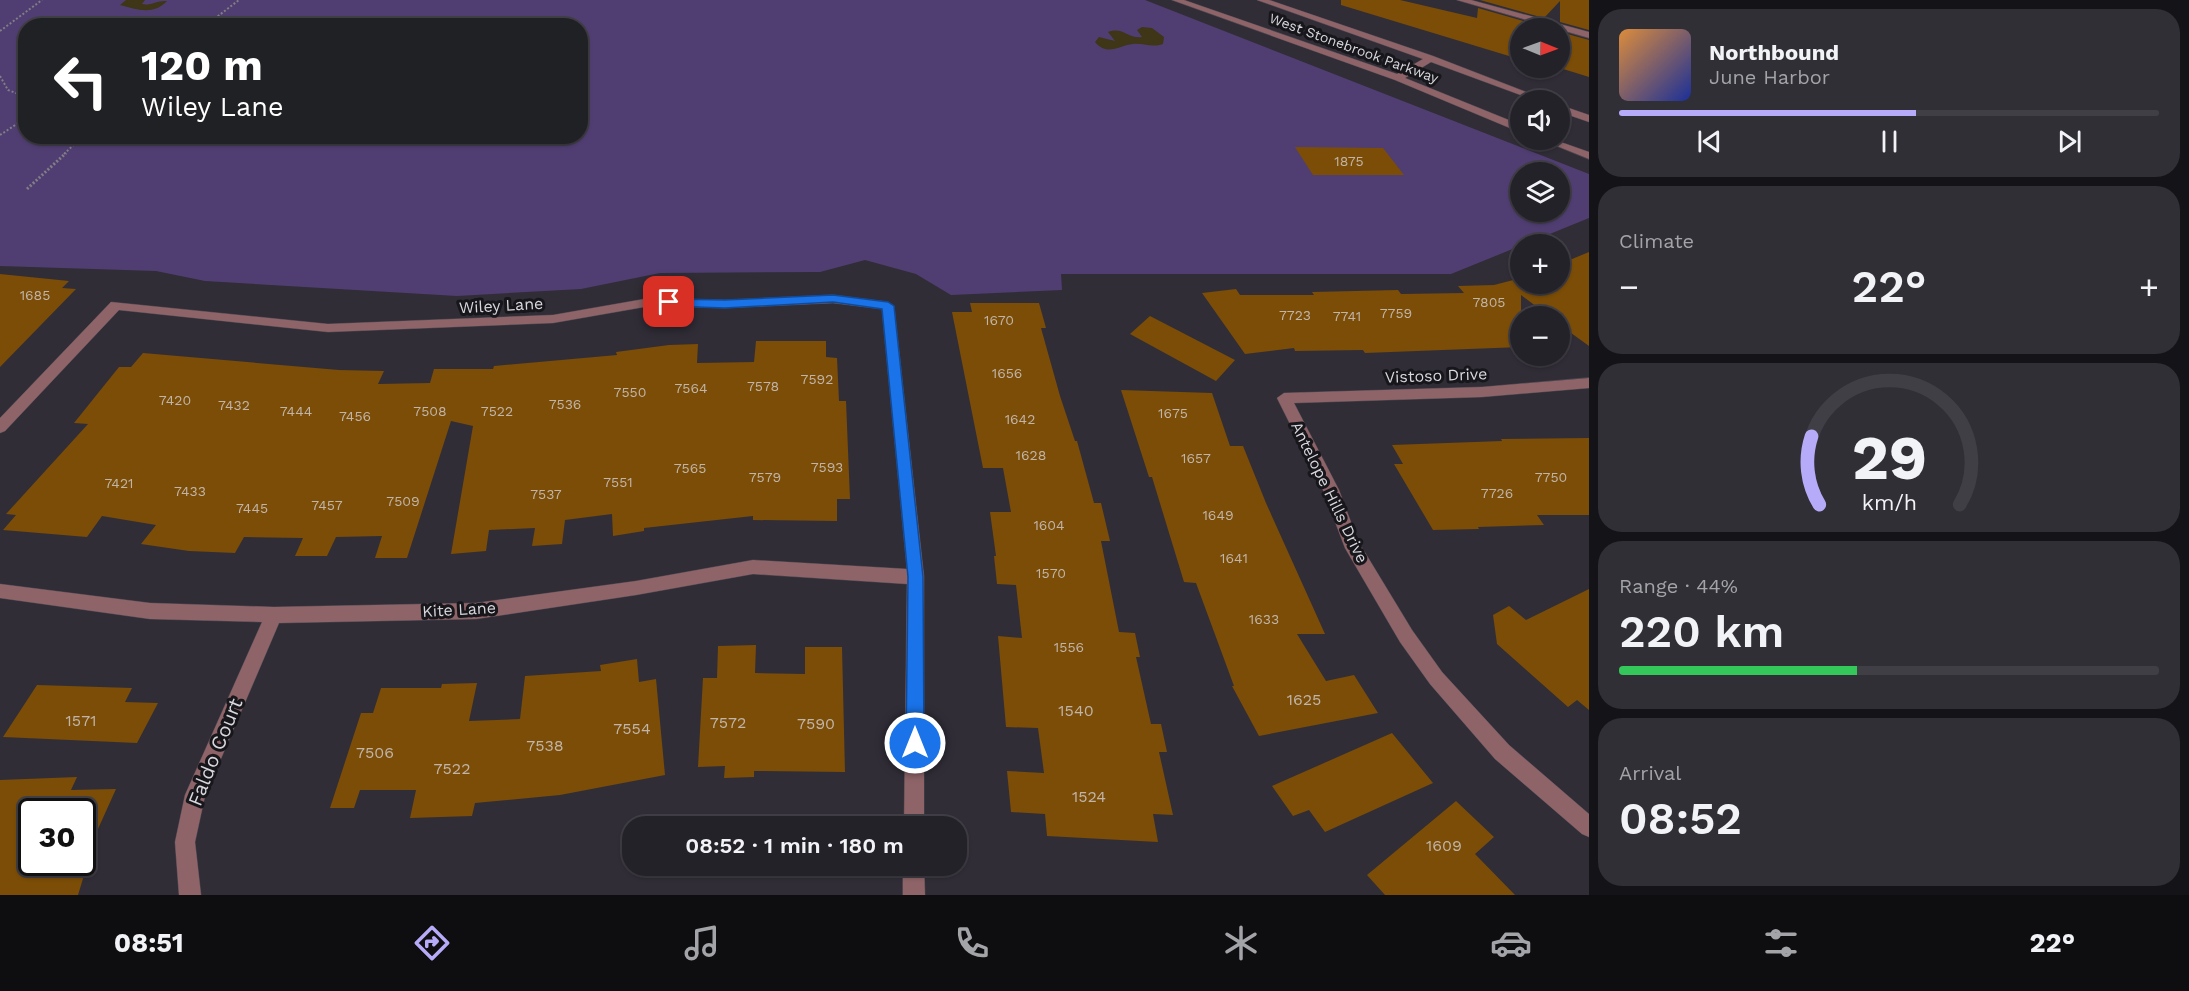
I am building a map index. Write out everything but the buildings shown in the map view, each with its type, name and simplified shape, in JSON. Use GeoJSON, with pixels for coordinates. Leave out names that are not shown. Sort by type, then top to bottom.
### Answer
{"type":"FeatureCollection","features":[{"type":"Feature","properties":{"kind":"street","name":"West Stonebrook Parkway"},"geometry":{"type":"LineString","coordinates":[[1176,0],[1398,78],[1510,124]]}},
{"type":"Feature","properties":{"kind":"street","name":"West Stonebrook Parkway"},"geometry":{"type":"LineString","coordinates":[[1261,0],[1515,90]]}},
{"type":"Feature","properties":{"kind":"street"},"geometry":{"type":"LineString","coordinates":[[1461,0],[1589,35]]}},
{"type":"Feature","properties":{"kind":"street"},"geometry":{"type":"LineString","coordinates":[[1398,78],[1430,58]]}},
{"type":"Feature","properties":{"kind":"street"},"geometry":{"type":"LineString","coordinates":[[1570,112],[1589,119]]}},
{"type":"Feature","properties":{"kind":"street"},"geometry":{"type":"LineString","coordinates":[[1570,149],[1589,156]]}},
{"type":"Feature","properties":{"kind":"street","name":"Wiley Lane"},"geometry":{"type":"LineString","coordinates":[[0,427],[116,305],[328,328],[481,324],[553,319],[650,302],[725,304],[833,298],[888,306],[916,577]]}},
{"type":"Feature","properties":{"kind":"street","name":"Vistoso Drive"},"geometry":{"type":"LineString","coordinates":[[1284,398],[1482,392],[1589,383]]}},
{"type":"Feature","properties":{"kind":"street","name":"Antelope Hills Drive"},"geometry":{"type":"LineString","coordinates":[[1284,398],[1331,490],[1351,543],[1406,636],[1436,678],[1502,752],[1589,827]]}},
{"type":"Feature","properties":{"kind":"street","name":"Kite Lane"},"geometry":{"type":"LineString","coordinates":[[0,591],[150,611],[274,615],[476,611],[636,588],[753,567],[916,577]]}},
{"type":"Feature","properties":{"kind":"street"},"geometry":{"type":"LineString","coordinates":[[914,816],[916,577]]}},
{"type":"Feature","properties":{"kind":"street","name":"Faldo Court"},"geometry":{"type":"LineString","coordinates":[[190,895],[184,842],[195,795],[274,615]]}},
{"type":"Feature","properties":{"kind":"street"},"geometry":{"type":"LineString","coordinates":[[914,876],[914,895]]}},
{"type":"Feature","properties":{"kind":"path"},"geometry":{"type":"LineString","coordinates":[[0,31],[42,0]]}},
{"type":"Feature","properties":{"kind":"path"},"geometry":{"type":"LineString","coordinates":[[215,18],[239,0]]}},
{"type":"Feature","properties":{"kind":"path"},"geometry":{"type":"LineString","coordinates":[[0,76],[9,90],[18,94]]}},
{"type":"Feature","properties":{"kind":"path"},"geometry":{"type":"LineString","coordinates":[[0,135],[18,123]]}},
{"type":"Feature","properties":{"kind":"path"},"geometry":{"type":"LineString","coordinates":[[27,189],[75,144]]}},
{"type":"Feature","properties":{"kind":"shaded area"},"geometry":{"type":"Polygon","coordinates":[[[0,0],[1145,0],[1510,143],[1510,150],[1528,150],[1558,162],[1510,162],[1510,222],[1570,222],[1570,167],[1589,174],[1589,218],[1550,234],[1510,234],[1510,250],[1451,274],[1061,274],[1062,290],[951,295],[916,274],[865,260],[820,272],[660,273],[581,289],[457,296],[205,281],[156,271],[0,266],[0,0]]]}},
{"type":"Feature","properties":{"kind":"sand"},"geometry":{"type":"Polygon","coordinates":[[[126,0],[145,0],[142,4],[167,1],[156,9],[144,10],[120,5],[126,0]]]}},
{"type":"Feature","properties":{"kind":"sand"},"geometry":{"type":"Polygon","coordinates":[[[1142,27],[1152,28],[1164,37],[1163,44],[1155,46],[1133,44],[1104,49],[1095,42],[1099,37],[1115,41],[1108,32],[1113,31],[1122,31],[1142,37],[1137,30],[1142,27]]]}},
{"type":"Feature","properties":{"kind":"route"},"geometry":{"type":"LineString","coordinates":[[669,302],[725,304],[833,298],[888,306],[916,577],[915,743]]}}]}
